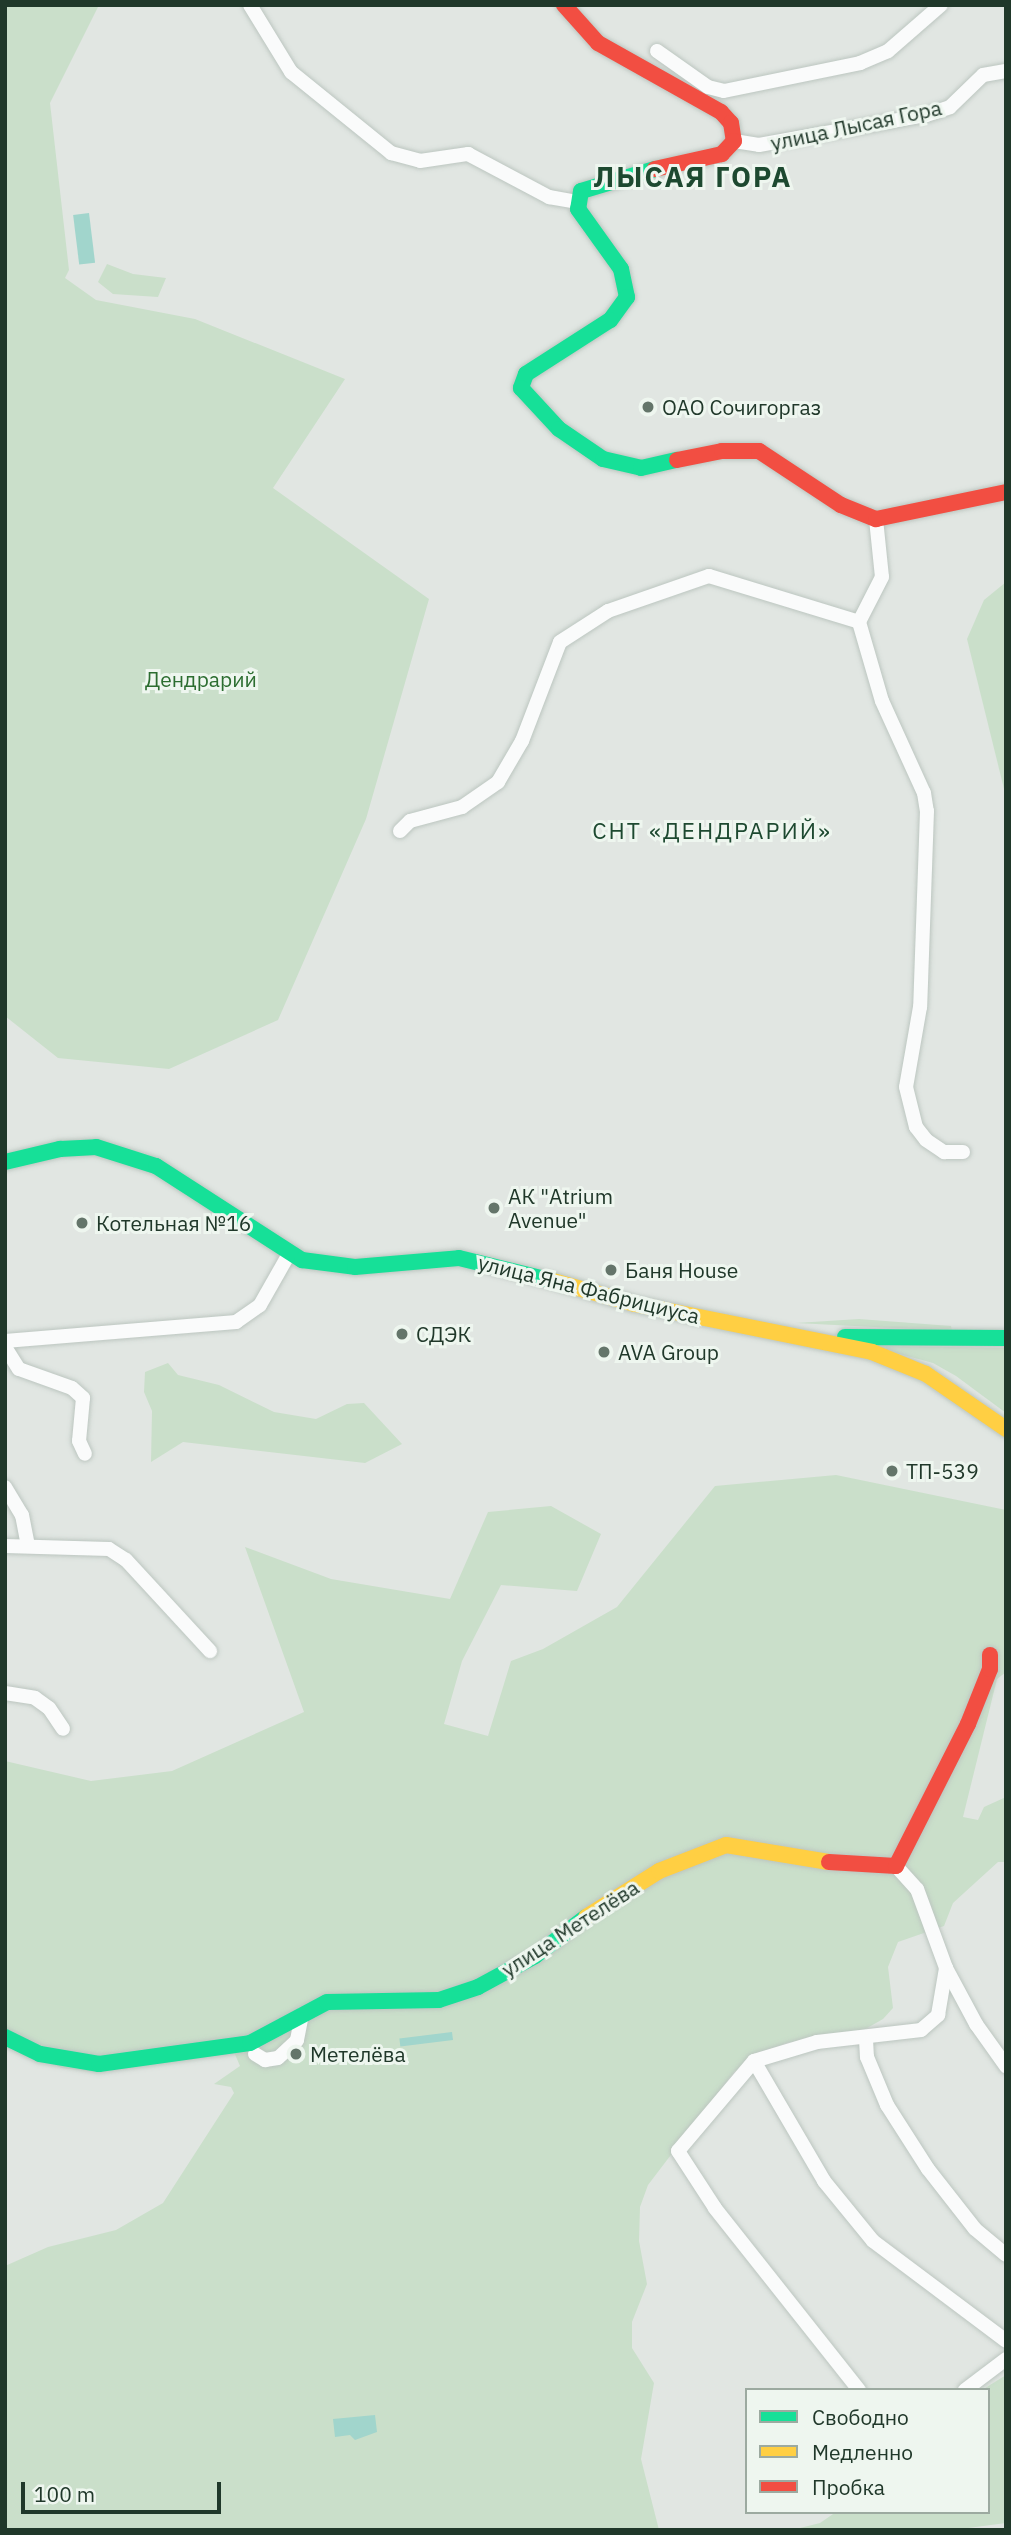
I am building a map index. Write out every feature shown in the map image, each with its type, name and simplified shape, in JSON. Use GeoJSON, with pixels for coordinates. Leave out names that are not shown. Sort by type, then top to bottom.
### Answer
{"type":"FeatureCollection","features":[{"type":"Feature","properties":{"kind":"street"},"geometry":{"type":"LineString","coordinates":[[250,5],[291,72],[391,152],[420,161],[468,154],[549,197],[577,202],[621,269],[628,297],[610,320],[522,380],[523,393],[559,429],[603,459],[625,467],[641,468],[722,451],[759,451],[841,505],[876,519],[1006,492]]}},
{"type":"Feature","properties":{"kind":"street"},"geometry":{"type":"LineString","coordinates":[[564,5],[598,43],[722,112],[731,123],[734,141],[722,154],[587,187],[577,202]]}},
{"type":"Feature","properties":{"kind":"street"},"geometry":{"type":"LineString","coordinates":[[657,51],[708,87],[724,91],[860,63],[888,51],[941,5]]}},
{"type":"Feature","properties":{"kind":"street","name":"улица Лысая Гора"},"geometry":{"type":"LineString","coordinates":[[734,141],[759,145],[926,115],[950,107],[983,75],[1006,71]]}},
{"type":"Feature","properties":{"kind":"street"},"geometry":{"type":"LineString","coordinates":[[876,519],[883,577],[859,622],[882,701],[924,793],[928,810],[920,1007],[906,1087],[909,1107],[926,1140],[944,1152],[962,1152]]}},
{"type":"Feature","properties":{"kind":"street"},"geometry":{"type":"LineString","coordinates":[[400,831],[410,821],[462,807],[498,782],[522,741],[560,642],[608,611],[709,576],[859,622]]}},
{"type":"Feature","properties":{"kind":"street","name":"улица Яна Фабрициуса"},"geometry":{"type":"LineString","coordinates":[[5,1162],[60,1149],[96,1147],[128,1154],[219,1202],[289,1254],[316,1263],[355,1267],[459,1258],[635,1304],[806,1336],[872,1352],[926,1374],[1006,1429]]}},
{"type":"Feature","properties":{"kind":"street"},"geometry":{"type":"LineString","coordinates":[[5,1341],[229,1324],[261,1305],[289,1254]]}},
{"type":"Feature","properties":{"kind":"street","name":"улица Яна Фабрициуса"},"geometry":{"type":"LineString","coordinates":[[806,1336],[1006,1338]]}},
{"type":"Feature","properties":{"kind":"street"},"geometry":{"type":"LineString","coordinates":[[5,1347],[19,1369],[72,1388],[83,1398],[79,1441],[85,1454]]}},
{"type":"Feature","properties":{"kind":"street"},"geometry":{"type":"LineString","coordinates":[[5,1488],[22,1515],[28,1545]]}},
{"type":"Feature","properties":{"kind":"street"},"geometry":{"type":"LineString","coordinates":[[5,1546],[98,1546],[118,1554],[210,1651]]}},
{"type":"Feature","properties":{"kind":"street"},"geometry":{"type":"LineString","coordinates":[[990,1655],[990,1669],[968,1724],[896,1866],[917,1889],[946,1968],[976,2024],[1006,2066]]}},
{"type":"Feature","properties":{"kind":"street"},"geometry":{"type":"LineString","coordinates":[[5,1693],[34,1698],[49,1708],[63,1729]]}},
{"type":"Feature","properties":{"kind":"street","name":"улица Метелёва"},"geometry":{"type":"LineString","coordinates":[[252,2048],[302,2014],[327,2002],[439,2000],[478,1987],[535,1955],[610,1899],[659,1871],[714,1848],[740,1846],[802,1861],[896,1866]]}},
{"type":"Feature","properties":{"kind":"street"},"geometry":{"type":"LineString","coordinates":[[857,2388],[715,2208],[678,2151],[754,2061],[817,2042],[866,2039],[921,2030],[932,2022],[940,2007],[946,1968]]}},
{"type":"Feature","properties":{"kind":"street"},"geometry":{"type":"LineString","coordinates":[[5,2037],[53,2058],[99,2064],[252,2048],[265,2060],[278,2059],[297,2040],[302,2014]]}},
{"type":"Feature","properties":{"kind":"street"},"geometry":{"type":"LineString","coordinates":[[866,2039],[867,2057],[887,2105],[951,2202],[1006,2255]]}},
{"type":"Feature","properties":{"kind":"street"},"geometry":{"type":"LineString","coordinates":[[754,2061],[824,2181],[873,2241],[1006,2341]]}},
{"type":"Feature","properties":{"kind":"street"},"geometry":{"type":"LineString","coordinates":[[968,2388],[1006,2359]]}},
{"type":"Feature","properties":{"kind":"green space","name":"Дендрарий"},"geometry":{"type":"Polygon","coordinates":[[[5,5],[99,5],[50,103],[69,270],[65,278],[96,300],[195,319],[345,379],[273,488],[429,599],[366,819],[278,1020],[169,1069],[58,1058],[5,1016],[5,5]]]}},
{"type":"Feature","properties":{"kind":"green space"},"geometry":{"type":"Polygon","coordinates":[[[107,264],[133,274],[166,278],[158,297],[113,294],[98,282],[107,264]]]}},
{"type":"Feature","properties":{"kind":"green space"},"geometry":{"type":"Polygon","coordinates":[[[1006,582],[1006,797],[967,639],[984,600],[1006,582]]]}},
{"type":"Feature","properties":{"kind":"green space"},"geometry":{"type":"Polygon","coordinates":[[[859,1319],[951,1326],[952,1331],[796,1323],[859,1319]]]}},
{"type":"Feature","properties":{"kind":"green space"},"geometry":{"type":"Polygon","coordinates":[[[886,1346],[1006,1348],[1006,1413],[956,1376],[933,1363],[885,1350],[886,1346]]]}},
{"type":"Feature","properties":{"kind":"green space"},"geometry":{"type":"Polygon","coordinates":[[[168,1363],[178,1375],[219,1385],[274,1412],[316,1419],[347,1404],[364,1403],[402,1444],[365,1463],[183,1442],[151,1462],[152,1411],[144,1392],[145,1372],[168,1363]]]}},
{"type":"Feature","properties":{"kind":"green space"},"geometry":{"type":"Polygon","coordinates":[[[836,1475],[1006,1510],[1006,1672],[997,1679],[963,1817],[978,1820],[984,1807],[1006,1797],[1006,1862],[998,1862],[953,1903],[944,1926],[898,1942],[888,1967],[893,2008],[883,2019],[862,2031],[786,2043],[756,2056],[734,2072],[648,2185],[640,2207],[639,2241],[647,2284],[632,2322],[632,2348],[654,2383],[641,2459],[659,2530],[5,2530],[5,2266],[48,2247],[116,2230],[163,2203],[234,2093],[231,2087],[214,2084],[240,2066],[234,2052],[96,2072],[62,2068],[5,2045],[5,1761],[91,1781],[172,1771],[304,1712],[245,1547],[331,1579],[450,1599],[488,1512],[551,1506],[601,1534],[577,1591],[501,1585],[462,1661],[444,1724],[488,1736],[511,1661],[543,1649],[617,1607],[715,1486],[836,1475]]]}},
{"type":"Feature","properties":{"kind":"green space"},"geometry":{"type":"Polygon","coordinates":[[[1006,2375],[1006,2523],[953,2530],[792,2530],[820,2523],[833,2514],[990,2514],[990,2388],[985,2388],[1006,2375]]]}},
{"type":"Feature","properties":{"kind":"water"},"geometry":{"type":"Polygon","coordinates":[[[89,213],[95,263],[79,265],[73,215],[89,213]]]}},
{"type":"Feature","properties":{"kind":"water"},"geometry":{"type":"Polygon","coordinates":[[[452,2032],[453,2040],[400,2046],[399,2038],[452,2032]]]}},
{"type":"Feature","properties":{"kind":"water"},"geometry":{"type":"Polygon","coordinates":[[[375,2415],[377,2432],[355,2440],[350,2435],[335,2437],[333,2419],[375,2415]]]}},
{"type":"Feature","properties":{"kind":"traffic: fast"},"geometry":{"type":"LineString","coordinates":[[655,169],[581,191],[578,209],[621,269],[627,297],[610,320],[526,374],[521,388],[559,429],[603,459],[641,468],[677,460]]}},
{"type":"Feature","properties":{"kind":"traffic: fast"},"geometry":{"type":"LineString","coordinates":[[5,1162],[60,1149],[96,1147],[156,1166],[302,1260],[355,1267],[459,1258],[553,1281]]}},
{"type":"Feature","properties":{"kind":"traffic: fast"},"geometry":{"type":"LineString","coordinates":[[845,1337],[1006,1338]]}},
{"type":"Feature","properties":{"kind":"traffic: fast"},"geometry":{"type":"LineString","coordinates":[[5,2037],[40,2054],[99,2064],[250,2043],[327,2002],[439,2000],[478,1987],[535,1956],[586,1917]]}},
{"type":"Feature","properties":{"kind":"traffic: slow"},"geometry":{"type":"LineString","coordinates":[[553,1281],[635,1304],[872,1352],[926,1374],[1006,1429]]}},
{"type":"Feature","properties":{"kind":"traffic: slow"},"geometry":{"type":"LineString","coordinates":[[586,1917],[659,1871],[726,1845],[829,1862]]}},
{"type":"Feature","properties":{"kind":"traffic: jam"},"geometry":{"type":"LineString","coordinates":[[564,5],[598,43],[721,112],[731,123],[734,141],[722,154],[655,169]]}},
{"type":"Feature","properties":{"kind":"traffic: jam"},"geometry":{"type":"LineString","coordinates":[[677,460],[722,451],[759,451],[841,505],[876,519],[1006,492]]}},
{"type":"Feature","properties":{"kind":"traffic: jam"},"geometry":{"type":"LineString","coordinates":[[829,1862],[896,1866],[968,1724],[990,1669],[990,1655]]}},
{"type":"Feature","properties":{"kind":"place","name":"ОАО Сочигоргаз"},"geometry":{"type":"Point","coordinates":[648,407]}},
{"type":"Feature","properties":{"kind":"place","name":"АК \"Atrium Avenue\""},"geometry":{"type":"Point","coordinates":[494,1208]}},
{"type":"Feature","properties":{"kind":"place","name":"Котельная №16"},"geometry":{"type":"Point","coordinates":[82,1223]}},
{"type":"Feature","properties":{"kind":"place","name":"Баня House"},"geometry":{"type":"Point","coordinates":[611,1270]}},
{"type":"Feature","properties":{"kind":"place","name":"СДЭК"},"geometry":{"type":"Point","coordinates":[402,1334]}},
{"type":"Feature","properties":{"kind":"place","name":"AVA Group"},"geometry":{"type":"Point","coordinates":[604,1352]}},
{"type":"Feature","properties":{"kind":"place","name":"ТП-539"},"geometry":{"type":"Point","coordinates":[892,1471]}},
{"type":"Feature","properties":{"kind":"place","name":"Метелёва"},"geometry":{"type":"Point","coordinates":[296,2054]}},
{"type":"Feature","properties":{"kind":"district","name":"ЛЫСАЯ ГОРА"},"geometry":{"type":"Point","coordinates":[693,177]}},
{"type":"Feature","properties":{"kind":"district","name":"СНТ «ДЕНДРАРИЙ»"},"geometry":{"type":"Point","coordinates":[712,830]}}]}
